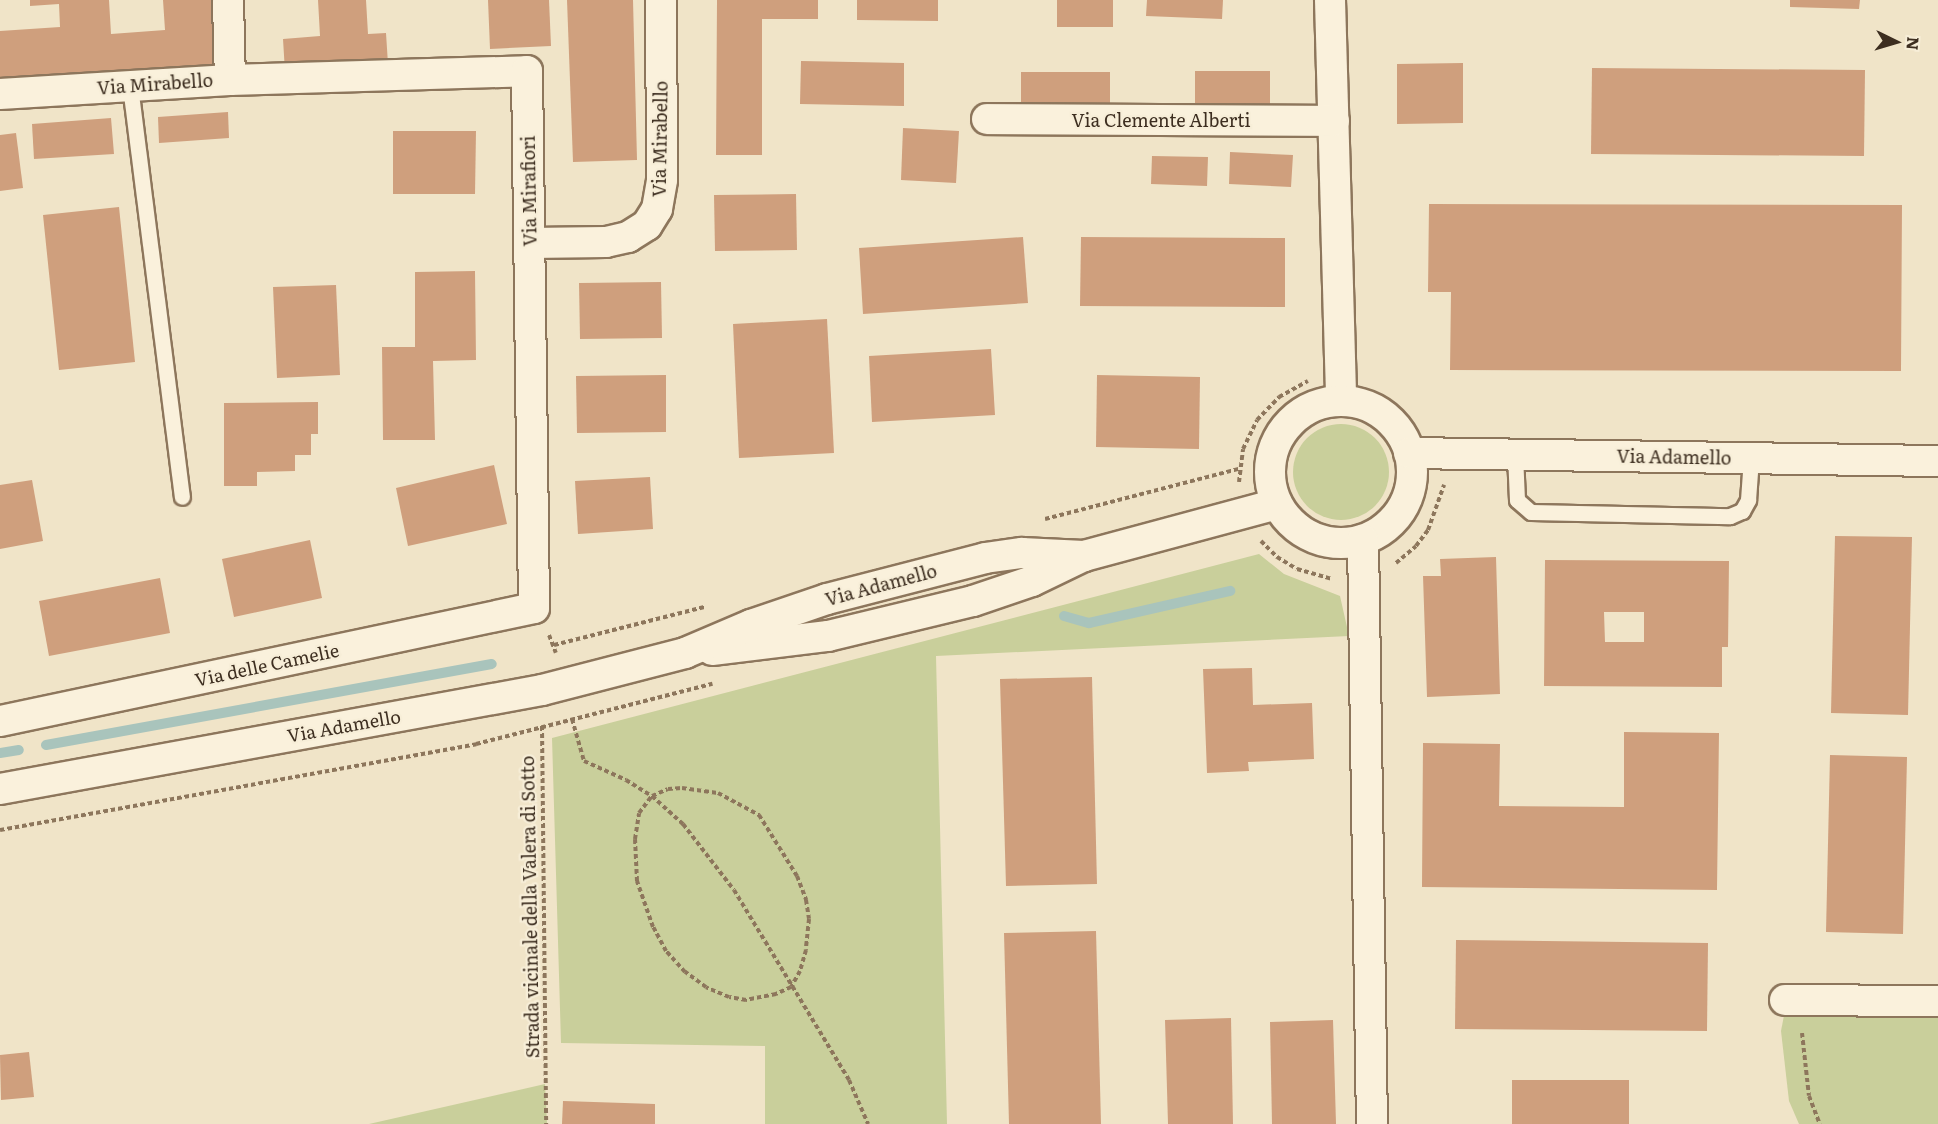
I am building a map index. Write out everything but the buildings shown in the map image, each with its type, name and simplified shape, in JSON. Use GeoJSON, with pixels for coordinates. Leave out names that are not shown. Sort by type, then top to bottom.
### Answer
{"type":"FeatureCollection","features":[{"type":"Feature","properties":{"kind":"street","name":"Via Mirabello"},"geometry":{"type":"LineString","coordinates":[[0,94],[230,80],[228,0]]}},
{"type":"Feature","properties":{"kind":"street","name":"Via Mirabello"},"geometry":{"type":"LineString","coordinates":[[530,243],[606,242],[628,237],[646,225],[657,209],[662,180],[661,0]]}},
{"type":"Feature","properties":{"kind":"street"},"geometry":{"type":"LineString","coordinates":[[1330,0],[1341,400]]}},
{"type":"Feature","properties":{"kind":"street","name":"Via Mirafiori"},"geometry":{"type":"LineString","coordinates":[[230,80],[527,71],[534,608]]}},
{"type":"Feature","properties":{"kind":"street","name":"Via Clemente Alberti"},"geometry":{"type":"LineString","coordinates":[[987,119],[1334,121]]}},
{"type":"Feature","properties":{"kind":"street"},"geometry":{"type":"LineString","coordinates":[[1341,400],[1361,404],[1381,413],[1401,433],[1409,453],[1411,482],[1401,509],[1387,526],[1363,540],[1341,543],[1313,538],[1295,527],[1277,504],[1272,491],[1271,455],[1280,435],[1288,423],[1305,410],[1325,402],[1341,400]]}},
{"type":"Feature","properties":{"kind":"street","name":"Via Adamello"},"geometry":{"type":"LineString","coordinates":[[1409,453],[1938,461]]}},
{"type":"Feature","properties":{"kind":"street","name":"Via Adamello"},"geometry":{"type":"LineString","coordinates":[[685,652],[756,647],[873,627],[1015,588],[1084,556],[1277,504]]}},
{"type":"Feature","properties":{"kind":"street"},"geometry":{"type":"LineString","coordinates":[[1363,540],[1372,1124]]}},
{"type":"Feature","properties":{"kind":"street","name":"Via Adamello"},"geometry":{"type":"LineString","coordinates":[[0,789],[542,690],[685,652],[807,605],[976,560],[1010,554],[1084,556]]}},
{"type":"Feature","properties":{"kind":"street","name":"Via delle Camelie"},"geometry":{"type":"LineString","coordinates":[[0,721],[534,608]]}},
{"type":"Feature","properties":{"kind":"street"},"geometry":{"type":"LineString","coordinates":[[1797,1000],[1938,1001]]}},
{"type":"Feature","properties":{"kind":"lane"},"geometry":{"type":"LineString","coordinates":[[130,86],[182,497]]}},
{"type":"Feature","properties":{"kind":"lane"},"geometry":{"type":"LineString","coordinates":[[1515,454],[1517,500],[1531,512],[1707,516],[1730,516],[1742,511],[1748,500],[1751,458]]}},
{"type":"Feature","properties":{"kind":"path"},"geometry":{"type":"LineString","coordinates":[[1316,379],[1279,397],[1263,412],[1251,429],[1239,470],[1240,491],[1246,512],[1262,541],[1277,557],[1297,570],[1329,579],[1363,577],[1392,566],[1416,546],[1433,521],[1445,480]]}},
{"type":"Feature","properties":{"kind":"path","name":"Strada vicinale della Valera di Sotto"},"geometry":{"type":"LineString","coordinates":[[542,690],[546,1124]]}},
{"type":"Feature","properties":{"kind":"path"},"geometry":{"type":"LineString","coordinates":[[0,830],[464,746],[573,720],[584,761],[626,780],[652,796],[683,825],[734,890],[849,1080],[868,1124]]}},
{"type":"Feature","properties":{"kind":"path"},"geometry":{"type":"LineString","coordinates":[[682,788],[718,793],[738,801],[759,815],[788,858],[806,900],[809,934],[800,971],[791,987],[764,998],[746,1000],[729,997],[706,987],[685,972],[666,951],[643,903],[635,859],[639,813],[652,796],[668,789],[682,788]]}},
{"type":"Feature","properties":{"kind":"path"},"geometry":{"type":"LineString","coordinates":[[1797,1000],[1809,1096],[1820,1124]]}},
{"type":"Feature","properties":{"kind":"green space"},"geometry":{"type":"Polygon","coordinates":[[[1341,424],[1359,427],[1375,438],[1386,454],[1389,472],[1386,490],[1375,506],[1359,517],[1341,520],[1323,517],[1307,506],[1296,490],[1293,472],[1296,454],[1307,438],[1323,427],[1341,424]]]}},
{"type":"Feature","properties":{"kind":"green space"},"geometry":{"type":"Polygon","coordinates":[[[1259,554],[1284,574],[1340,596],[1349,636],[936,656],[947,1124],[765,1124],[765,1046],[561,1043],[552,738],[1259,554]]]}},
{"type":"Feature","properties":{"kind":"green space"},"geometry":{"type":"Polygon","coordinates":[[[1787,1000],[1938,1002],[1938,1124],[1799,1124],[1789,1101],[1781,1031],[1787,1000]]]}},
{"type":"Feature","properties":{"kind":"green space"},"geometry":{"type":"Polygon","coordinates":[[[545,1084],[547,1124],[369,1124],[545,1084]]]}},
{"type":"Feature","properties":{"kind":"waterway"},"geometry":{"type":"LineString","coordinates":[[1064,616],[1089,623],[1230,591]]}},
{"type":"Feature","properties":{"kind":"waterway"},"geometry":{"type":"LineString","coordinates":[[46,745],[492,664]]}},
{"type":"Feature","properties":{"kind":"waterway"},"geometry":{"type":"LineString","coordinates":[[0,753],[19,750]]}}]}
